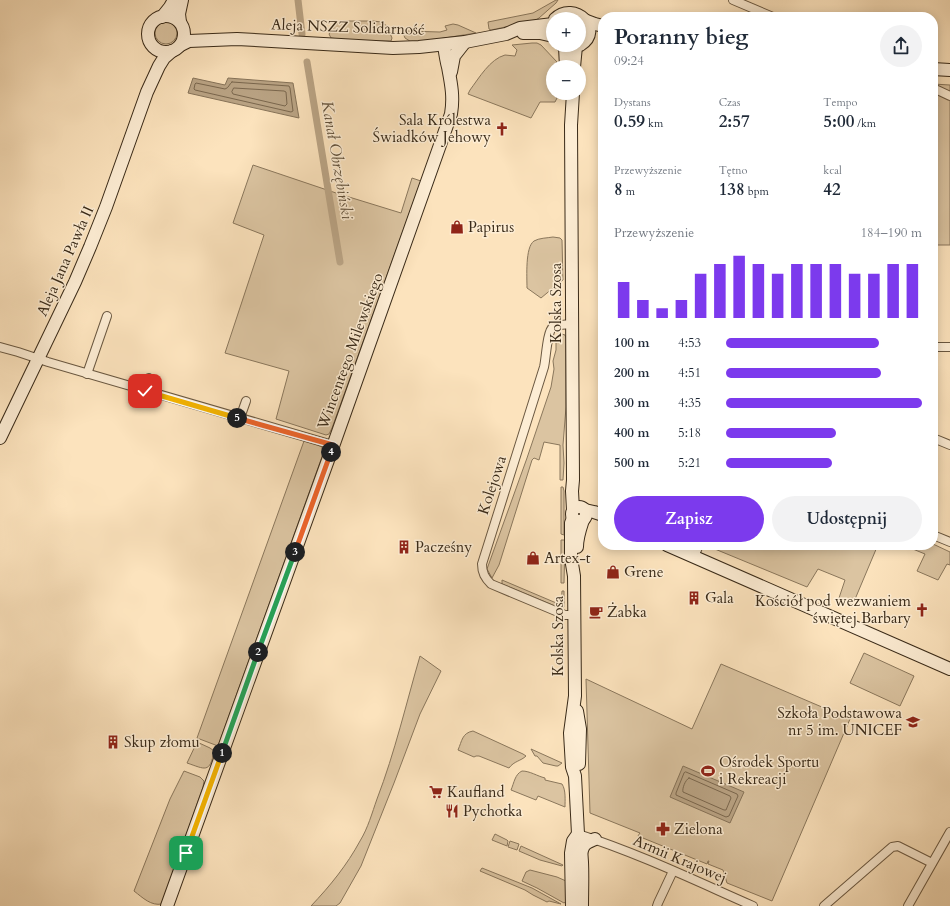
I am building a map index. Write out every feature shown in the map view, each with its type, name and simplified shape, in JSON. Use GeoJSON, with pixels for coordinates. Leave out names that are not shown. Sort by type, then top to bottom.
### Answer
{"type":"FeatureCollection","features":[{"type":"Feature","properties":{"kind":"street"},"geometry":{"type":"LineString","coordinates":[[162,17],[174,0]]}},
{"type":"Feature","properties":{"kind":"street"},"geometry":{"type":"LineString","coordinates":[[181,24],[172,17],[162,17],[156,19],[152,23],[148,34],[152,45],[156,49],[166,52],[176,48],[184,36],[179,14],[182,0]]}},
{"type":"Feature","properties":{"kind":"street"},"geometry":{"type":"LineString","coordinates":[[733,0],[761,12]]}},
{"type":"Feature","properties":{"kind":"street"},"geometry":{"type":"LineString","coordinates":[[567,9],[583,15],[587,21],[589,29],[587,37]]}},
{"type":"Feature","properties":{"kind":"street"},"geometry":{"type":"LineString","coordinates":[[587,21],[598,25]]}},
{"type":"Feature","properties":{"kind":"street","name":"Aleja NSZZ Solidarność"},"geometry":{"type":"LineString","coordinates":[[181,24],[191,31],[237,39]]}},
{"type":"Feature","properties":{"kind":"street","name":"Aleja NSZZ Solidarność"},"geometry":{"type":"LineString","coordinates":[[506,34],[520,28],[546,24]]}},
{"type":"Feature","properties":{"kind":"street","name":"Aleja NSZZ Solidarność"},"geometry":{"type":"LineString","coordinates":[[176,48],[189,41],[237,39],[393,48],[444,45],[506,34],[546,34]]}},
{"type":"Feature","properties":{"kind":"street"},"geometry":{"type":"LineString","coordinates":[[587,37],[598,34]]}},
{"type":"Feature","properties":{"kind":"street","name":"Wincentego Milewskiego"},"geometry":{"type":"LineString","coordinates":[[450,75],[454,56],[465,42]]}},
{"type":"Feature","properties":{"kind":"street","name":"Aleja Jana Pawła II"},"geometry":{"type":"LineString","coordinates":[[147,92],[153,55],[152,45]]}},
{"type":"Feature","properties":{"kind":"street","name":"Wincentego Milewskiego"},"geometry":{"type":"LineString","coordinates":[[167,906],[451,114],[453,99],[444,45]]}},
{"type":"Feature","properties":{"kind":"street","name":"Aleja Jana Pawła II"},"geometry":{"type":"LineString","coordinates":[[0,438],[90,248],[147,92],[164,58],[176,48]]}},
{"type":"Feature","properties":{"kind":"street"},"geometry":{"type":"LineString","coordinates":[[938,69],[950,70]]}},
{"type":"Feature","properties":{"kind":"street"},"geometry":{"type":"LineString","coordinates":[[938,90],[950,96]]}},
{"type":"Feature","properties":{"kind":"street","name":"Kolska Szosa"},"geometry":{"type":"LineString","coordinates":[[569,100],[571,125],[573,480],[580,513],[571,523],[571,558],[574,576],[575,696],[570,733],[578,834],[581,853],[582,906]]}},
{"type":"Feature","properties":{"kind":"street","name":"Kolska Szosa"},"geometry":{"type":"LineString","coordinates":[[571,125],[573,100]]}},
{"type":"Feature","properties":{"kind":"street"},"geometry":{"type":"LineString","coordinates":[[86,374],[106,316]]}},
{"type":"Feature","properties":{"kind":"street","name":"Kolejowa"},"geometry":{"type":"LineString","coordinates":[[572,324],[556,326],[550,330],[544,367],[482,561],[482,567],[484,576],[491,584],[565,615],[574,615]]}},
{"type":"Feature","properties":{"kind":"street"},"geometry":{"type":"LineString","coordinates":[[938,347],[950,347]]}},
{"type":"Feature","properties":{"kind":"street"},"geometry":{"type":"LineString","coordinates":[[0,348],[333,445]]}},
{"type":"Feature","properties":{"kind":"street"},"geometry":{"type":"LineString","coordinates":[[145,391],[149,378]]}},
{"type":"Feature","properties":{"kind":"street"},"geometry":{"type":"LineString","coordinates":[[240,418],[246,401]]}},
{"type":"Feature","properties":{"kind":"street"},"geometry":{"type":"LineString","coordinates":[[938,440],[950,445]]}},
{"type":"Feature","properties":{"kind":"street"},"geometry":{"type":"LineString","coordinates":[[580,513],[598,516]]}},
{"type":"Feature","properties":{"kind":"street"},"geometry":{"type":"LineString","coordinates":[[938,537],[950,542]]}},
{"type":"Feature","properties":{"kind":"street"},"geometry":{"type":"LineString","coordinates":[[678,550],[950,669]]}},
{"type":"Feature","properties":{"kind":"street"},"geometry":{"type":"LineString","coordinates":[[694,557],[697,550]]}},
{"type":"Feature","properties":{"kind":"street","name":"Armii Krajowej"},"geometry":{"type":"LineString","coordinates":[[577,812],[580,821],[587,832],[595,839]]}},
{"type":"Feature","properties":{"kind":"street"},"geometry":{"type":"LineString","coordinates":[[908,906],[950,832]]}},
{"type":"Feature","properties":{"kind":"street","name":"Kolska Szosa"},"geometry":{"type":"LineString","coordinates":[[572,906],[571,853],[573,841],[578,834]]}},
{"type":"Feature","properties":{"kind":"street","name":"Armii Krajowej"},"geometry":{"type":"LineString","coordinates":[[578,834],[595,839],[673,871],[753,906]]}},
{"type":"Feature","properties":{"kind":"street"},"geometry":{"type":"LineString","coordinates":[[581,853],[583,846],[587,842],[595,839]]}},
{"type":"Feature","properties":{"kind":"street"},"geometry":{"type":"LineString","coordinates":[[824,906],[892,847],[898,846],[932,863]]}},
{"type":"Feature","properties":{"kind":"street"},"geometry":{"type":"LineString","coordinates":[[658,906],[673,871]]}},
{"type":"Feature","properties":{"kind":"shaded area"},"geometry":{"type":"Polygon","coordinates":[[[558,0],[556,3],[534,21],[491,30],[489,29],[488,22],[533,13],[558,0]]]}},
{"type":"Feature","properties":{"kind":"shaded area"},"geometry":{"type":"Polygon","coordinates":[[[344,21],[381,22],[387,26],[392,38],[391,41],[353,41],[331,38],[329,34],[337,23],[344,21]]]}},
{"type":"Feature","properties":{"kind":"shaded area"},"geometry":{"type":"Polygon","coordinates":[[[166,22],[174,25],[177,33],[174,41],[166,44],[158,41],[155,33],[158,25],[166,22]]]}},
{"type":"Feature","properties":{"kind":"shaded area"},"geometry":{"type":"Polygon","coordinates":[[[453,24],[476,33],[413,43],[405,38],[403,33],[406,31],[440,32],[447,30],[445,26],[453,24]]]}},
{"type":"Feature","properties":{"kind":"shaded area"},"geometry":{"type":"Polygon","coordinates":[[[537,43],[541,45],[555,60],[546,60],[546,100],[556,100],[555,102],[540,102],[531,118],[468,94],[481,75],[494,60],[505,55],[515,56],[517,50],[512,45],[537,43]]]}},
{"type":"Feature","properties":{"kind":"shaded area"},"geometry":{"type":"Polygon","coordinates":[[[938,84],[950,85],[950,245],[938,245],[938,84]]]}},
{"type":"Feature","properties":{"kind":"shaded area"},"geometry":{"type":"Polygon","coordinates":[[[253,165],[401,213],[412,178],[421,181],[332,428],[329,434],[326,435],[276,419],[289,371],[225,353],[264,235],[233,223],[253,165]]]}},
{"type":"Feature","properties":{"kind":"shaded area"},"geometry":{"type":"Polygon","coordinates":[[[553,237],[560,238],[562,240],[563,280],[541,298],[527,288],[529,249],[534,241],[553,237]]]}},
{"type":"Feature","properties":{"kind":"shaded area"},"geometry":{"type":"Polygon","coordinates":[[[562,334],[565,335],[566,338],[566,407],[563,445],[563,480],[560,480],[560,445],[544,442],[539,460],[534,458],[532,460],[499,565],[492,578],[487,569],[551,387],[556,339],[557,336],[562,334]]]}},
{"type":"Feature","properties":{"kind":"shaded area"},"geometry":{"type":"Polygon","coordinates":[[[304,441],[322,447],[323,454],[218,746],[197,738],[304,441]]]}},
{"type":"Feature","properties":{"kind":"shaded area"},"geometry":{"type":"Polygon","coordinates":[[[561,487],[563,487],[564,491],[564,535],[561,534],[561,487]]]}},
{"type":"Feature","properties":{"kind":"shaded area"},"geometry":{"type":"Polygon","coordinates":[[[561,540],[565,540],[564,583],[561,583],[561,540]]]}},
{"type":"Feature","properties":{"kind":"shaded area"},"geometry":{"type":"Polygon","coordinates":[[[938,546],[950,552],[950,565],[947,564],[938,580],[917,571],[925,554],[915,550],[938,550],[938,546]]]}},
{"type":"Feature","properties":{"kind":"shaded area"},"geometry":{"type":"Polygon","coordinates":[[[717,550],[876,550],[853,604],[839,598],[845,580],[818,569],[807,587],[717,550]]]}},
{"type":"Feature","properties":{"kind":"shaded area"},"geometry":{"type":"Polygon","coordinates":[[[502,580],[561,605],[562,591],[564,591],[564,607],[560,608],[502,584],[502,580]]]}},
{"type":"Feature","properties":{"kind":"shaded area"},"geometry":{"type":"Polygon","coordinates":[[[864,653],[914,676],[900,706],[850,683],[864,653]]]}},
{"type":"Feature","properties":{"kind":"shaded area"},"geometry":{"type":"Polygon","coordinates":[[[420,656],[441,671],[420,714],[361,866],[340,903],[336,906],[311,906],[344,867],[355,850],[370,820],[400,728],[420,656]]]}},
{"type":"Feature","properties":{"kind":"shaded area","name":"Ośrodek Sportu i Rekreacji"},"geometry":{"type":"Polygon","coordinates":[[[721,664],[850,719],[772,901],[727,883],[723,870],[708,864],[709,861],[707,864],[638,836],[640,833],[590,813],[586,679],[692,729],[721,664]]]}},
{"type":"Feature","properties":{"kind":"shaded area"},"geometry":{"type":"Polygon","coordinates":[[[473,731],[526,756],[509,768],[479,756],[474,757],[458,750],[464,736],[473,731]]]}},
{"type":"Feature","properties":{"kind":"shaded area"},"geometry":{"type":"Polygon","coordinates":[[[197,742],[214,751],[211,763],[206,768],[187,763],[197,742]]]}},
{"type":"Feature","properties":{"kind":"shaded area"},"geometry":{"type":"Polygon","coordinates":[[[531,749],[562,763],[556,766],[543,763],[537,756],[535,756],[531,749]]]}},
{"type":"Feature","properties":{"kind":"shaded area"},"geometry":{"type":"Polygon","coordinates":[[[184,771],[200,777],[204,781],[203,787],[162,904],[154,904],[147,901],[134,891],[170,799],[184,771]]]}},
{"type":"Feature","properties":{"kind":"shaded area"},"geometry":{"type":"Polygon","coordinates":[[[522,771],[545,778],[545,780],[562,784],[565,792],[565,807],[538,796],[536,800],[511,790],[516,776],[522,771]]]}},
{"type":"Feature","properties":{"kind":"shaded area"},"geometry":{"type":"Polygon","coordinates":[[[495,834],[508,841],[507,846],[492,840],[495,834]]]}},
{"type":"Feature","properties":{"kind":"shaded area"},"geometry":{"type":"Polygon","coordinates":[[[510,841],[519,844],[517,850],[508,847],[510,841]]]}},
{"type":"Feature","properties":{"kind":"shaded area"},"geometry":{"type":"Polygon","coordinates":[[[521,846],[563,865],[540,860],[519,851],[521,846]]]}},
{"type":"Feature","properties":{"kind":"shaded area"},"geometry":{"type":"Polygon","coordinates":[[[482,868],[532,888],[561,904],[549,901],[547,902],[525,890],[480,871],[482,868]]]}},
{"type":"Feature","properties":{"kind":"shaded area"},"geometry":{"type":"Polygon","coordinates":[[[530,870],[566,881],[567,901],[564,903],[522,881],[526,872],[530,870]]]}},
{"type":"Feature","properties":{"kind":"water"},"geometry":{"type":"Polygon","coordinates":[[[193,78],[225,85],[228,78],[293,83],[299,118],[188,93],[193,78]]]}},
{"type":"Feature","properties":{"kind":"water"},"geometry":{"type":"Polygon","coordinates":[[[683,766],[744,792],[730,823],[670,797],[683,766]]]}},
{"type":"Feature","properties":{"kind":"waterway","name":"Kanał Obrzębiński"},"geometry":{"type":"LineString","coordinates":[[298,0],[302,34]]}},
{"type":"Feature","properties":{"kind":"waterway","name":"Kanał Obrzębiński"},"geometry":{"type":"LineString","coordinates":[[307,62],[340,262]]}},
{"type":"Feature","properties":{"kind":"place","name":"Sala Królestwa Świadków Jehowy"},"geometry":{"type":"Point","coordinates":[502,129]}},
{"type":"Feature","properties":{"kind":"place","name":"Papirus"},"geometry":{"type":"Point","coordinates":[457,227]}},
{"type":"Feature","properties":{"kind":"place","name":"Pacześny"},"geometry":{"type":"Point","coordinates":[404,547]}},
{"type":"Feature","properties":{"kind":"place","name":"Artex-t"},"geometry":{"type":"Point","coordinates":[533,558]}},
{"type":"Feature","properties":{"kind":"place","name":"Grene"},"geometry":{"type":"Point","coordinates":[613,572]}},
{"type":"Feature","properties":{"kind":"place","name":"Gala"},"geometry":{"type":"Point","coordinates":[694,598]}},
{"type":"Feature","properties":{"kind":"place","name":"Kościół pod wezwaniem świętej Barbary"},"geometry":{"type":"Point","coordinates":[922,610]}},
{"type":"Feature","properties":{"kind":"place","name":"Żabka"},"geometry":{"type":"Point","coordinates":[596,612]}},
{"type":"Feature","properties":{"kind":"place","name":"Szkoła Podstawowa nr 5 im. UNICEF"},"geometry":{"type":"Point","coordinates":[913,722]}},
{"type":"Feature","properties":{"kind":"place","name":"Skup złomu"},"geometry":{"type":"Point","coordinates":[113,742]}},
{"type":"Feature","properties":{"kind":"place","name":"Ośrodek Sportu i Rekreacji"},"geometry":{"type":"Point","coordinates":[708,771]}},
{"type":"Feature","properties":{"kind":"place","name":"Kaufland"},"geometry":{"type":"Point","coordinates":[436,792]}},
{"type":"Feature","properties":{"kind":"place","name":"Pychotka"},"geometry":{"type":"Point","coordinates":[452,811]}},
{"type":"Feature","properties":{"kind":"place","name":"Zielona"},"geometry":{"type":"Point","coordinates":[663,829]}},
{"type":"Feature","properties":{"kind":"route"},"geometry":{"type":"LineString","coordinates":[[145,391],[333,445],[186,853]]}}]}
